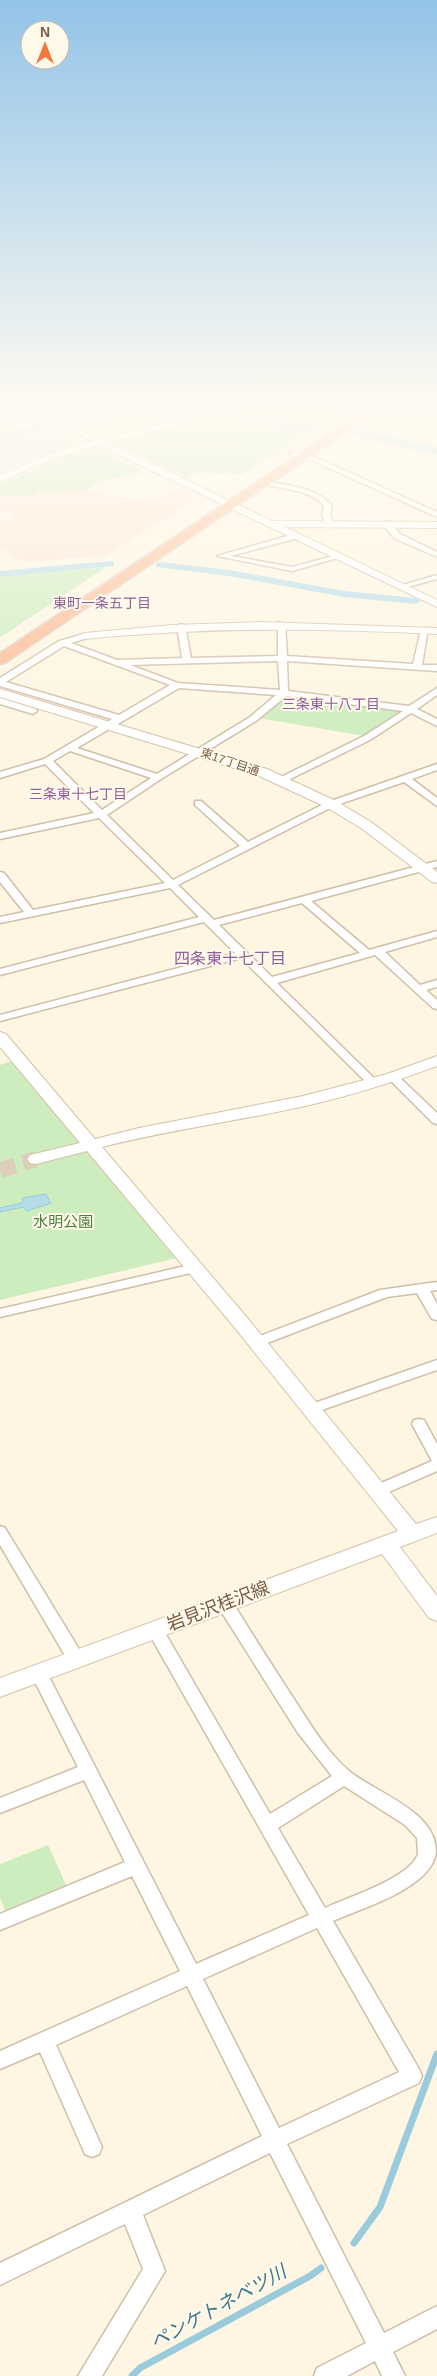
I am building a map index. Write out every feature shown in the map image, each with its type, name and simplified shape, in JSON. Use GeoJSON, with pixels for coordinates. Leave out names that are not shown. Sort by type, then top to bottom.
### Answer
{"type":"FeatureCollection","features":[{"type":"Feature","properties":{"kind":"highway"},"geometry":{"type":"LineString","coordinates":[[0,660],[31,633],[200,520]]}},
{"type":"Feature","properties":{"kind":"highway"},"geometry":{"type":"LineString","coordinates":[[0,648],[13,639],[47,627],[133,565]]}},
{"type":"Feature","properties":{"kind":"street"},"geometry":{"type":"LineString","coordinates":[[260,520],[437,604]]}},
{"type":"Feature","properties":{"kind":"street"},"geometry":{"type":"LineString","coordinates":[[269,524],[437,525]]}},
{"type":"Feature","properties":{"kind":"street"},"geometry":{"type":"LineString","coordinates":[[388,524],[397,536],[437,555]]}},
{"type":"Feature","properties":{"kind":"street"},"geometry":{"type":"LineString","coordinates":[[295,536],[221,556],[292,569],[337,557]]}},
{"type":"Feature","properties":{"kind":"street"},"geometry":{"type":"LineString","coordinates":[[400,587],[437,577]]}},
{"type":"Feature","properties":{"kind":"street"},"geometry":{"type":"LineString","coordinates":[[281,624],[284,693]]}},
{"type":"Feature","properties":{"kind":"street"},"geometry":{"type":"LineString","coordinates":[[0,683],[62,643],[84,636],[181,626],[281,624],[437,631]]}},
{"type":"Feature","properties":{"kind":"street"},"geometry":{"type":"LineString","coordinates":[[181,626],[187,661]]}},
{"type":"Feature","properties":{"kind":"street"},"geometry":{"type":"LineString","coordinates":[[418,667],[425,630]]}},
{"type":"Feature","properties":{"kind":"street"},"geometry":{"type":"LineString","coordinates":[[62,643],[177,685],[284,693],[411,709],[437,722]]}},
{"type":"Feature","properties":{"kind":"street"},"geometry":{"type":"LineString","coordinates":[[115,663],[282,658],[437,668]]}},
{"type":"Feature","properties":{"kind":"street"},"geometry":{"type":"LineString","coordinates":[[0,683],[113,721]]}},
{"type":"Feature","properties":{"kind":"street"},"geometry":{"type":"LineString","coordinates":[[0,776],[47,761],[177,685]]}},
{"type":"Feature","properties":{"kind":"street"},"geometry":{"type":"LineString","coordinates":[[280,781],[367,738],[437,691]]}},
{"type":"Feature","properties":{"kind":"street","name":"東17丁目通"},"geometry":{"type":"LineString","coordinates":[[0,693],[113,721],[280,781],[331,804],[366,825],[431,867],[437,879]]}},
{"type":"Feature","properties":{"kind":"street"},"geometry":{"type":"LineString","coordinates":[[0,836],[103,814],[158,777],[253,719],[284,693]]}},
{"type":"Feature","properties":{"kind":"street"},"geometry":{"type":"LineString","coordinates":[[0,701],[33,711]]}},
{"type":"Feature","properties":{"kind":"street"},"geometry":{"type":"LineString","coordinates":[[69,748],[158,777]]}},
{"type":"Feature","properties":{"kind":"street"},"geometry":{"type":"LineString","coordinates":[[47,761],[103,814],[171,885],[272,981],[373,1083]]}},
{"type":"Feature","properties":{"kind":"street"},"geometry":{"type":"LineString","coordinates":[[0,920],[171,885],[331,804],[437,767]]}},
{"type":"Feature","properties":{"kind":"street"},"geometry":{"type":"LineString","coordinates":[[405,778],[437,803]]}},
{"type":"Feature","properties":{"kind":"street"},"geometry":{"type":"LineString","coordinates":[[198,803],[246,846]]}},
{"type":"Feature","properties":{"kind":"street"},"geometry":{"type":"LineString","coordinates":[[0,972],[304,900],[431,867]]}},
{"type":"Feature","properties":{"kind":"street"},"geometry":{"type":"LineString","coordinates":[[0,875],[31,914]]}},
{"type":"Feature","properties":{"kind":"street"},"geometry":{"type":"LineString","coordinates":[[304,900],[437,1006]]}},
{"type":"Feature","properties":{"kind":"street"},"geometry":{"type":"LineString","coordinates":[[272,981],[437,934]]}},
{"type":"Feature","properties":{"kind":"street"},"geometry":{"type":"LineString","coordinates":[[0,1018],[244,954]]}},
{"type":"Feature","properties":{"kind":"street"},"geometry":{"type":"LineString","coordinates":[[418,989],[437,983]]}},
{"type":"Feature","properties":{"kind":"street"},"geometry":{"type":"LineString","coordinates":[[0,1037],[257,1342],[412,1534]]}},
{"type":"Feature","properties":{"kind":"street"},"geometry":{"type":"LineString","coordinates":[[36,1159],[91,1144],[305,1101],[393,1077],[437,1061]]}},
{"type":"Feature","properties":{"kind":"street"},"geometry":{"type":"LineString","coordinates":[[393,1077],[437,1120]]}},
{"type":"Feature","properties":{"kind":"street"},"geometry":{"type":"LineString","coordinates":[[0,1312],[194,1268]]}},
{"type":"Feature","properties":{"kind":"street"},"geometry":{"type":"LineString","coordinates":[[257,1342],[385,1293],[437,1286]]}},
{"type":"Feature","properties":{"kind":"street"},"geometry":{"type":"LineString","coordinates":[[421,1288],[437,1316]]}},
{"type":"Feature","properties":{"kind":"street"},"geometry":{"type":"LineString","coordinates":[[311,1409],[437,1365]]}},
{"type":"Feature","properties":{"kind":"street"},"geometry":{"type":"LineString","coordinates":[[419,1424],[437,1458]]}},
{"type":"Feature","properties":{"kind":"street"},"geometry":{"type":"LineString","coordinates":[[377,1491],[437,1465]]}},
{"type":"Feature","properties":{"kind":"street","name":"岩見沢桂沢線"},"geometry":{"type":"LineString","coordinates":[[0,1688],[437,1525]]}},
{"type":"Feature","properties":{"kind":"street"},"geometry":{"type":"LineString","coordinates":[[0,1532],[76,1659]]}},
{"type":"Feature","properties":{"kind":"street"},"geometry":{"type":"LineString","coordinates":[[386,1544],[437,1612]]}},
{"type":"Feature","properties":{"kind":"street"},"geometry":{"type":"LineString","coordinates":[[0,2060],[413,1876],[424,1865],[428,1849],[425,1835],[419,1827],[403,1814],[345,1777],[316,1747],[225,1604]]}},
{"type":"Feature","properties":{"kind":"street"},"geometry":{"type":"LineString","coordinates":[[0,2274],[275,2140],[412,2076],[155,1630]]}},
{"type":"Feature","properties":{"kind":"street"},"geometry":{"type":"LineString","coordinates":[[39,1674],[394,2376]]}},
{"type":"Feature","properties":{"kind":"street"},"geometry":{"type":"LineString","coordinates":[[0,1806],[87,1771]]}},
{"type":"Feature","properties":{"kind":"street"},"geometry":{"type":"LineString","coordinates":[[268,1826],[345,1777]]}},
{"type":"Feature","properties":{"kind":"street"},"geometry":{"type":"LineString","coordinates":[[0,1922],[136,1866]]}},
{"type":"Feature","properties":{"kind":"street"},"geometry":{"type":"LineString","coordinates":[[44,2040],[92,2147]]}},
{"type":"Feature","properties":{"kind":"street"},"geometry":{"type":"LineString","coordinates":[[89,2376],[154,2271],[131,2211]]}},
{"type":"Feature","properties":{"kind":"street"},"geometry":{"type":"LineString","coordinates":[[325,2376],[437,2317]]}},
{"type":"Feature","properties":{"kind":"shaded area"},"geometry":{"type":"Polygon","coordinates":[[[8,520],[163,520],[103,556],[22,562],[0,548],[0,522],[8,520]]]}},
{"type":"Feature","properties":{"kind":"green space"},"geometry":{"type":"Polygon","coordinates":[[[106,567],[1,637],[0,637],[0,577],[106,567]]]}},
{"type":"Feature","properties":{"kind":"green space"},"geometry":{"type":"Polygon","coordinates":[[[286,695],[405,710],[365,736],[258,718],[286,695]]]}},
{"type":"Feature","properties":{"kind":"green space","name":"水明公園"},"geometry":{"type":"Polygon","coordinates":[[[11,1061],[16,1066],[20,1066],[33,1086],[177,1258],[0,1300],[0,1065],[11,1061]]]}},
{"type":"Feature","properties":{"kind":"green space"},"geometry":{"type":"Polygon","coordinates":[[[48,1845],[68,1889],[6,1913],[0,1898],[0,1864],[48,1845]]]}},
{"type":"Feature","properties":{"kind":"water"},"geometry":{"type":"Polygon","coordinates":[[[46,1194],[51,1203],[27,1211],[23,1207],[0,1212],[0,1208],[22,1203],[23,1198],[46,1194]]]}},
{"type":"Feature","properties":{"kind":"waterway"},"geometry":{"type":"LineString","coordinates":[[0,574],[111,564]]}},
{"type":"Feature","properties":{"kind":"waterway"},"geometry":{"type":"LineString","coordinates":[[159,565],[229,573],[344,594],[416,601]]}},
{"type":"Feature","properties":{"kind":"waterway","name":"ペンケトネベツ川"},"geometry":{"type":"LineString","coordinates":[[354,2243],[380,2207],[437,2054]]}},
{"type":"Feature","properties":{"kind":"waterway","name":"ペンケトネベツ川"},"geometry":{"type":"LineString","coordinates":[[132,2376],[140,2368],[310,2276],[321,2268]]}},
{"type":"Feature","properties":{"kind":"tunnel"},"geometry":{"type":"LineString","coordinates":[[0,1170],[36,1159]]}},
{"type":"Feature","properties":{"kind":"district","name":"東町一条五丁目"},"geometry":{"type":"Point","coordinates":[102,603]}},
{"type":"Feature","properties":{"kind":"district","name":"三条東十八丁目"},"geometry":{"type":"Point","coordinates":[331,704]}},
{"type":"Feature","properties":{"kind":"district","name":"三条東十七丁目"},"geometry":{"type":"Point","coordinates":[78,794]}},
{"type":"Feature","properties":{"kind":"district","name":"四条東十七丁目"},"geometry":{"type":"Point","coordinates":[230,958]}}]}
